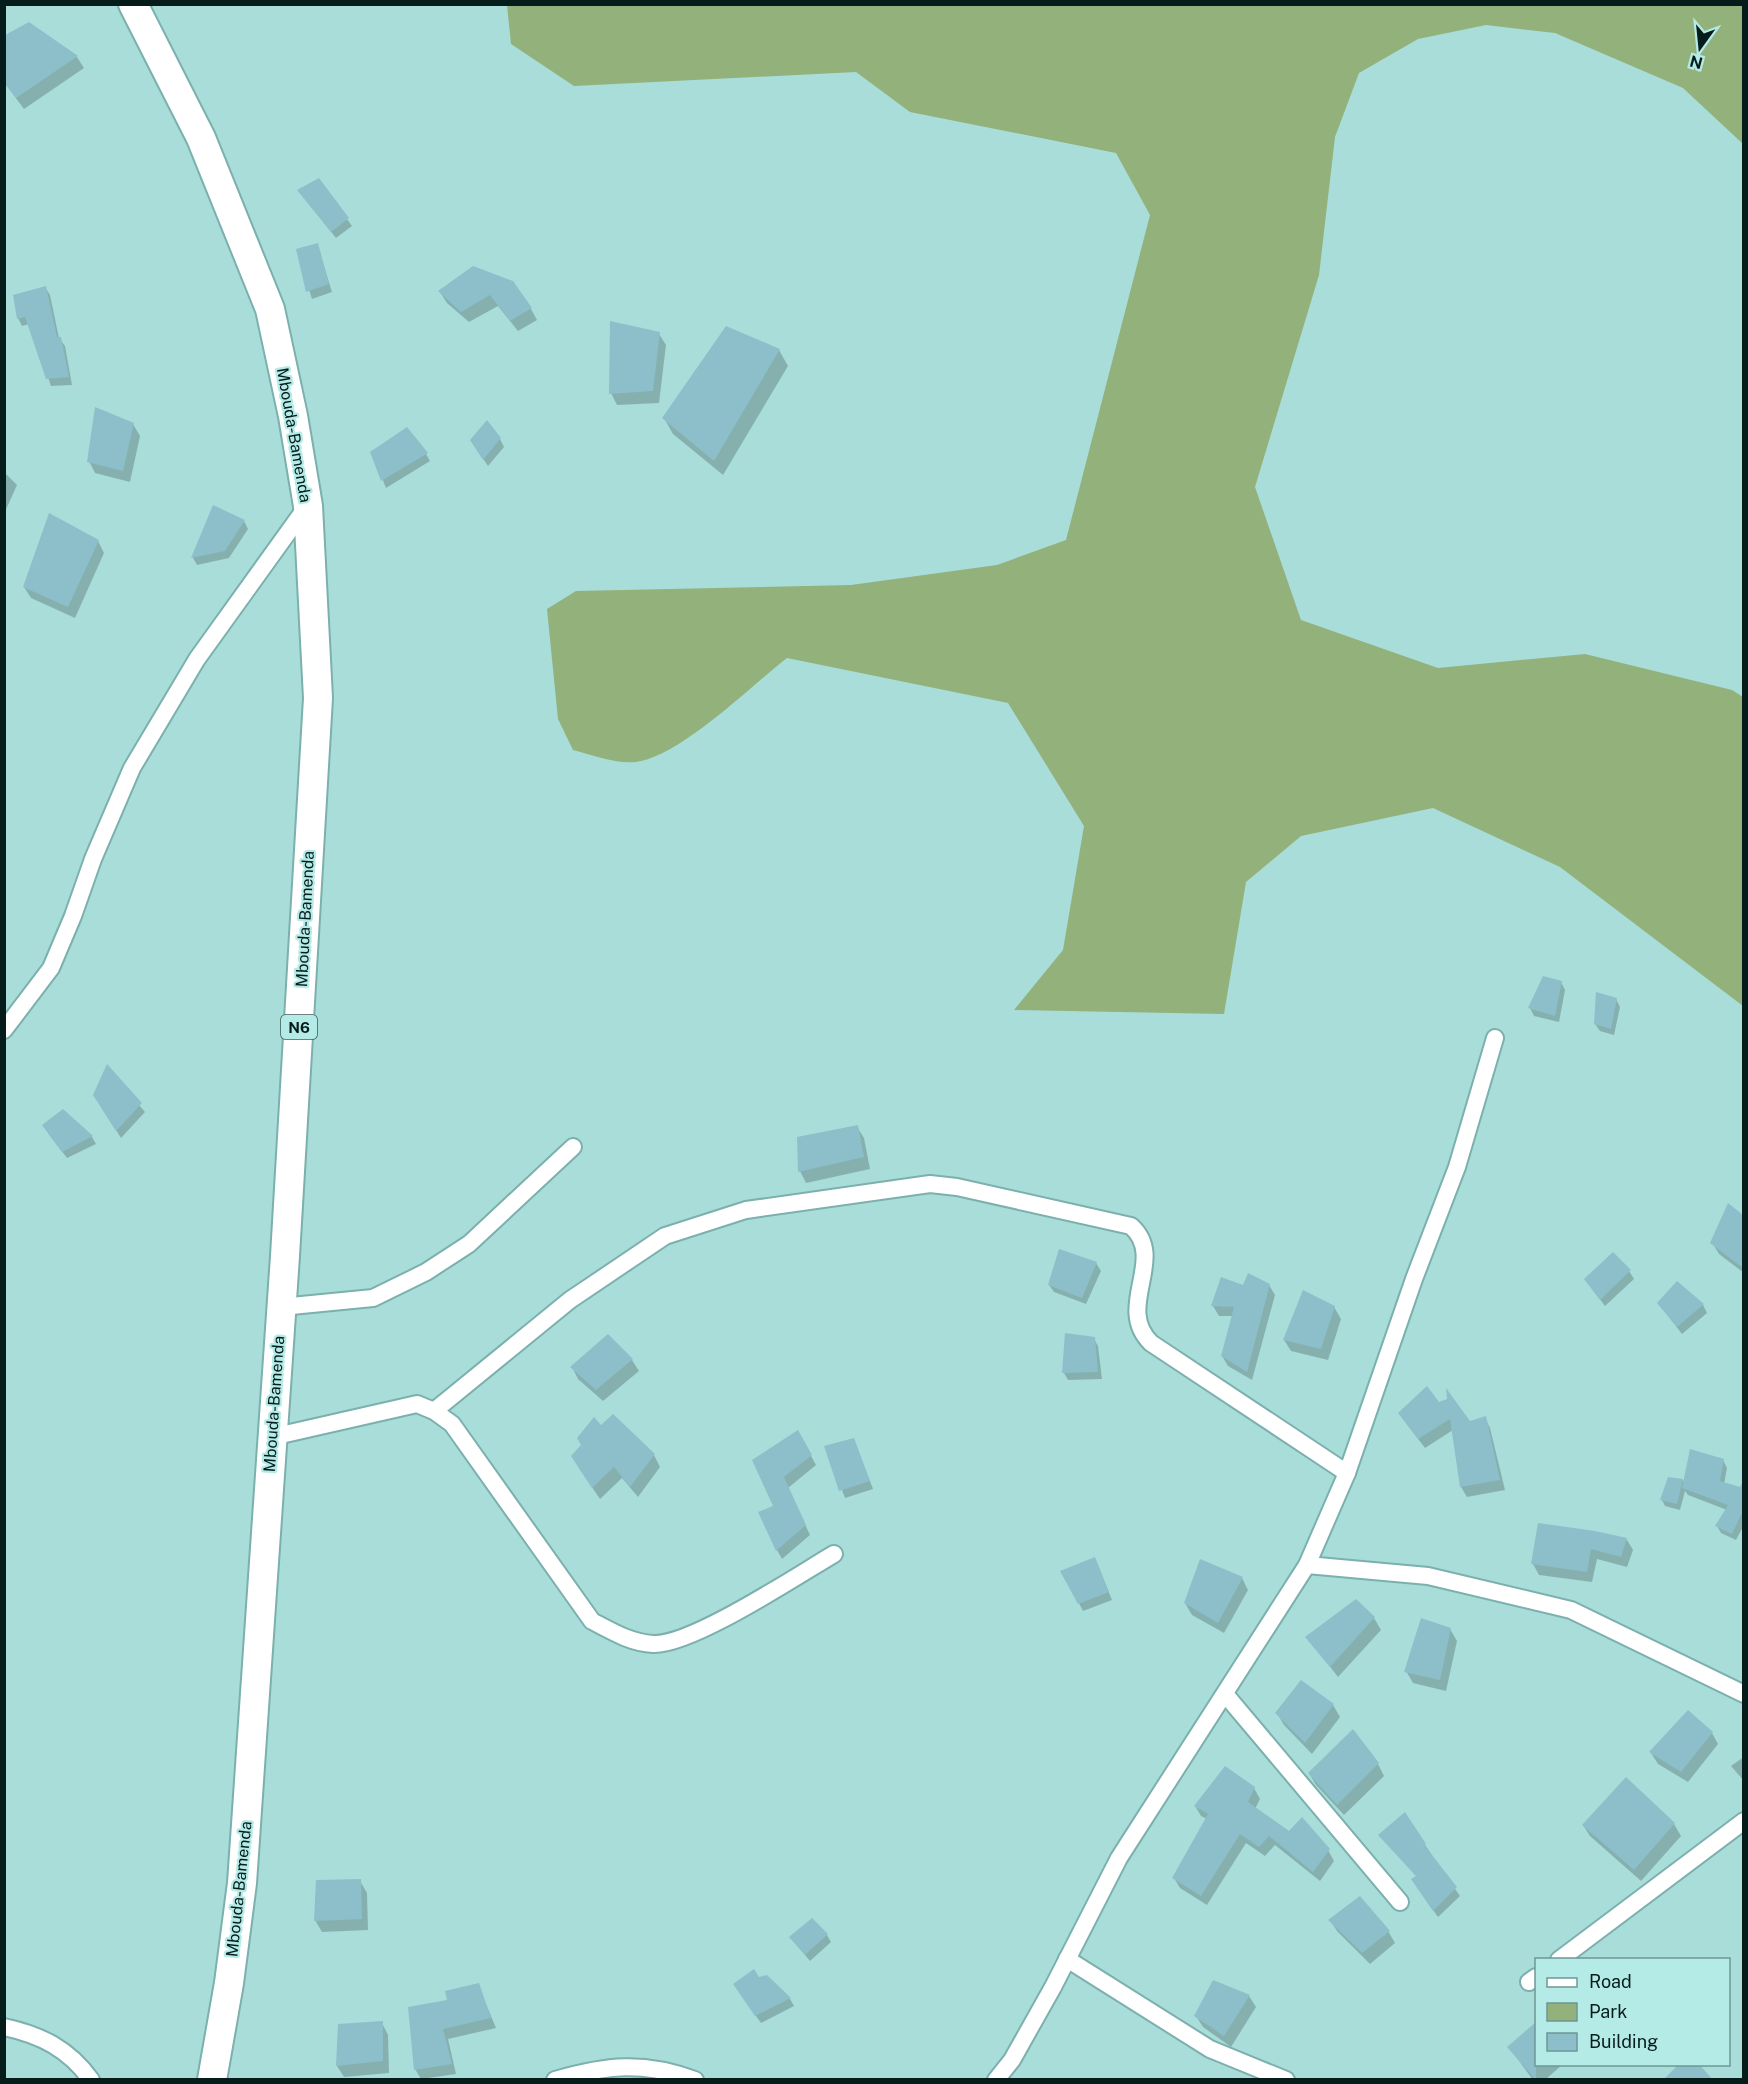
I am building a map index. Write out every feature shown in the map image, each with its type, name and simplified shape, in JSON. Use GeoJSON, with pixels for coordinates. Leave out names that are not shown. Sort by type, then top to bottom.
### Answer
{"type":"FeatureCollection","features":[{"type":"Feature","properties":{"kind":"highway","name":"Mbouda-Bamenda"},"geometry":{"type":"LineString","coordinates":[[133,4],[201,138],[270,309],[293,416],[308,506],[318,698],[281,1307],[242,1883],[229,1983],[212,2079]]}},
{"type":"Feature","properties":{"kind":"street"},"geometry":{"type":"LineString","coordinates":[[4,1029],[51,968],[73,916],[93,859],[132,768],[197,659],[308,506]]}},
{"type":"Feature","properties":{"kind":"street"},"geometry":{"type":"LineString","coordinates":[[996,2079],[1012,2060],[1119,1858],[1307,1565],[1347,1473],[1414,1279],[1457,1167],[1495,1038]]}},
{"type":"Feature","properties":{"kind":"street"},"geometry":{"type":"LineString","coordinates":[[281,1307],[373,1298],[426,1272],[469,1244],[573,1147]]}},
{"type":"Feature","properties":{"kind":"street"},"geometry":{"type":"LineString","coordinates":[[434,1411],[570,1300],[665,1236],[746,1210],[930,1184],[957,1187],[1131,1226],[1141,1235],[1145,1248],[1136,1317],[1140,1333],[1151,1343],[1236,1401],[1347,1473]]}},
{"type":"Feature","properties":{"kind":"street"},"geometry":{"type":"LineString","coordinates":[[272,1437],[417,1404],[434,1411],[452,1424],[592,1621],[626,1638],[654,1644],[678,1639],[717,1621],[834,1554]]}},
{"type":"Feature","properties":{"kind":"street"},"geometry":{"type":"LineString","coordinates":[[1307,1565],[1428,1576],[1571,1610],[1743,1694]]}},
{"type":"Feature","properties":{"kind":"street"},"geometry":{"type":"LineString","coordinates":[[1225,1694],[1400,1902]]}},
{"type":"Feature","properties":{"kind":"street"},"geometry":{"type":"LineString","coordinates":[[1560,1958],[1743,1821]]}},
{"type":"Feature","properties":{"kind":"street"},"geometry":{"type":"LineString","coordinates":[[1067,1959],[1210,2049],[1286,2079]]}},
{"type":"Feature","properties":{"kind":"street"},"geometry":{"type":"LineString","coordinates":[[4,2027],[57,2044],[78,2061],[91,2079]]}},
{"type":"Feature","properties":{"kind":"street"},"geometry":{"type":"LineString","coordinates":[[555,2079],[614,2066],[665,2068],[695,2079]]}},
{"type":"Feature","properties":{"kind":"green space"},"geometry":{"type":"Polygon","coordinates":[[[507,5],[1743,5],[1743,144],[1683,88],[1555,33],[1486,25],[1418,39],[1359,73],[1335,137],[1319,275],[1255,487],[1301,620],[1438,668],[1585,654],[1732,690],[1743,697],[1743,1006],[1560,867],[1433,808],[1301,836],[1246,882],[1224,1014],[1014,1010],[1063,950],[1084,826],[1008,703],[787,658],[716,717],[677,745],[658,755],[641,761],[625,762],[573,750],[558,719],[547,609],[576,591],[851,585],[997,565],[1066,540],[1150,215],[1116,153],[910,112],[856,72],[574,86],[511,44],[507,5]]]}},
{"type":"Feature","properties":{"kind":"building"},"geometry":{"type":"Polygon","coordinates":[[[29,22],[78,56],[16,98],[4,82],[4,38],[29,22]]]}},
{"type":"Feature","properties":{"kind":"building"},"geometry":{"type":"Polygon","coordinates":[[[319,178],[349,218],[331,232],[297,190],[319,178]]]}},
{"type":"Feature","properties":{"kind":"building"},"geometry":{"type":"Polygon","coordinates":[[[318,243],[329,284],[306,292],[296,249],[318,243]]]}},
{"type":"Feature","properties":{"kind":"building"},"geometry":{"type":"Polygon","coordinates":[[[473,266],[513,281],[532,308],[510,321],[490,295],[461,312],[438,291],[473,266]]]}},
{"type":"Feature","properties":{"kind":"building"},"geometry":{"type":"Polygon","coordinates":[[[46,286],[57,337],[61,337],[69,377],[46,379],[25,317],[17,319],[13,295],[46,286]]]}},
{"type":"Feature","properties":{"kind":"building"},"geometry":{"type":"Polygon","coordinates":[[[610,321],[660,332],[653,391],[609,394],[610,321]]]}},
{"type":"Feature","properties":{"kind":"building"},"geometry":{"type":"Polygon","coordinates":[[[726,326],[780,349],[714,461],[662,418],[726,326]]]}},
{"type":"Feature","properties":{"kind":"building"},"geometry":{"type":"Polygon","coordinates":[[[95,407],[134,423],[123,471],[87,462],[95,407]]]}},
{"type":"Feature","properties":{"kind":"building"},"geometry":{"type":"Polygon","coordinates":[[[487,420],[501,438],[483,460],[470,440],[487,420]]]}},
{"type":"Feature","properties":{"kind":"building"},"geometry":{"type":"Polygon","coordinates":[[[407,427],[428,453],[381,481],[370,452],[407,427]]]}},
{"type":"Feature","properties":{"kind":"building"},"geometry":{"type":"Polygon","coordinates":[[[213,505],[245,520],[225,551],[191,558],[213,505]]]}},
{"type":"Feature","properties":{"kind":"building"},"geometry":{"type":"Polygon","coordinates":[[[49,513],[99,540],[68,607],[23,587],[49,513]]]}},
{"type":"Feature","properties":{"kind":"building"},"geometry":{"type":"Polygon","coordinates":[[[1543,976],[1562,981],[1555,1016],[1528,1008],[1543,976]]]}},
{"type":"Feature","properties":{"kind":"building"},"geometry":{"type":"Polygon","coordinates":[[[1596,992],[1617,998],[1611,1029],[1594,1024],[1596,992]]]}},
{"type":"Feature","properties":{"kind":"building"},"geometry":{"type":"Polygon","coordinates":[[[107,1064],[142,1103],[116,1131],[93,1095],[107,1064]]]}},
{"type":"Feature","properties":{"kind":"building"},"geometry":{"type":"Polygon","coordinates":[[[63,1109],[93,1136],[62,1152],[42,1125],[63,1109]]]}},
{"type":"Feature","properties":{"kind":"building"},"geometry":{"type":"Polygon","coordinates":[[[858,1125],[864,1157],[798,1172],[797,1137],[858,1125]]]}},
{"type":"Feature","properties":{"kind":"building"},"geometry":{"type":"Polygon","coordinates":[[[1728,1203],[1743,1215],[1743,1268],[1710,1243],[1728,1203]]]}},
{"type":"Feature","properties":{"kind":"building"},"geometry":{"type":"Polygon","coordinates":[[[1059,1249],[1097,1262],[1082,1298],[1048,1285],[1059,1249]]]}},
{"type":"Feature","properties":{"kind":"building"},"geometry":{"type":"Polygon","coordinates":[[[1613,1252],[1631,1270],[1600,1300],[1584,1279],[1613,1252]]]}},
{"type":"Feature","properties":{"kind":"building"},"geometry":{"type":"Polygon","coordinates":[[[1248,1273],[1270,1284],[1247,1372],[1221,1356],[1234,1307],[1211,1306],[1221,1277],[1243,1285],[1248,1273]]]}},
{"type":"Feature","properties":{"kind":"building"},"geometry":{"type":"Polygon","coordinates":[[[1677,1281],[1704,1304],[1677,1327],[1657,1303],[1677,1281]]]}},
{"type":"Feature","properties":{"kind":"building"},"geometry":{"type":"Polygon","coordinates":[[[1303,1290],[1335,1306],[1321,1349],[1283,1340],[1303,1290]]]}},
{"type":"Feature","properties":{"kind":"building"},"geometry":{"type":"Polygon","coordinates":[[[1065,1333],[1095,1337],[1098,1372],[1062,1373],[1065,1333]]]}},
{"type":"Feature","properties":{"kind":"building"},"geometry":{"type":"Polygon","coordinates":[[[608,1334],[633,1359],[596,1390],[570,1367],[608,1334]]]}},
{"type":"Feature","properties":{"kind":"building"},"geometry":{"type":"Polygon","coordinates":[[[1427,1386],[1439,1402],[1447,1399],[1446,1388],[1470,1421],[1486,1416],[1500,1480],[1460,1487],[1450,1419],[1418,1439],[1398,1413],[1427,1386]]]}},
{"type":"Feature","properties":{"kind":"building"},"geometry":{"type":"Polygon","coordinates":[[[613,1414],[655,1454],[630,1487],[614,1467],[592,1488],[571,1456],[581,1445],[577,1438],[594,1417],[601,1425],[613,1414]]]}},
{"type":"Feature","properties":{"kind":"building"},"geometry":{"type":"Polygon","coordinates":[[[798,1430],[812,1455],[784,1477],[806,1525],[776,1551],[758,1512],[773,1506],[752,1460],[798,1430]]]}},
{"type":"Feature","properties":{"kind":"building"},"geometry":{"type":"Polygon","coordinates":[[[854,1438],[870,1481],[839,1491],[824,1446],[854,1438]]]}},
{"type":"Feature","properties":{"kind":"building"},"geometry":{"type":"Polygon","coordinates":[[[1690,1449],[1724,1459],[1720,1481],[1740,1487],[1743,1481],[1743,1511],[1732,1534],[1715,1526],[1728,1505],[1682,1488],[1690,1449]]]}},
{"type":"Feature","properties":{"kind":"building"},"geometry":{"type":"Polygon","coordinates":[[[1668,1477],[1683,1479],[1677,1504],[1660,1500],[1668,1477]]]}},
{"type":"Feature","properties":{"kind":"building"},"geometry":{"type":"Polygon","coordinates":[[[1538,1523],[1627,1538],[1621,1557],[1591,1549],[1587,1572],[1531,1564],[1538,1523]]]}},
{"type":"Feature","properties":{"kind":"building"},"geometry":{"type":"Polygon","coordinates":[[[1095,1557],[1109,1592],[1078,1604],[1060,1571],[1095,1557]]]}},
{"type":"Feature","properties":{"kind":"building"},"geometry":{"type":"Polygon","coordinates":[[[1200,1559],[1243,1577],[1218,1623],[1184,1603],[1200,1559]]]}},
{"type":"Feature","properties":{"kind":"building"},"geometry":{"type":"Polygon","coordinates":[[[1356,1599],[1375,1617],[1330,1667],[1305,1637],[1356,1599]]]}},
{"type":"Feature","properties":{"kind":"building"},"geometry":{"type":"Polygon","coordinates":[[[1421,1618],[1451,1628],[1440,1680],[1404,1672],[1421,1618]]]}},
{"type":"Feature","properties":{"kind":"building"},"geometry":{"type":"Polygon","coordinates":[[[1301,1680],[1334,1704],[1305,1743],[1275,1713],[1301,1680]]]}},
{"type":"Feature","properties":{"kind":"building"},"geometry":{"type":"Polygon","coordinates":[[[1688,1710],[1713,1732],[1681,1772],[1649,1752],[1688,1710]]]}},
{"type":"Feature","properties":{"kind":"building"},"geometry":{"type":"Polygon","coordinates":[[[1353,1729],[1379,1763],[1337,1805],[1308,1773],[1353,1729]]]}},
{"type":"Feature","properties":{"kind":"building"},"geometry":{"type":"Polygon","coordinates":[[[1225,1766],[1255,1787],[1248,1802],[1289,1831],[1302,1817],[1330,1849],[1313,1872],[1269,1836],[1259,1847],[1240,1834],[1201,1896],[1172,1878],[1208,1814],[1194,1806],[1225,1766]]]}},
{"type":"Feature","properties":{"kind":"building"},"geometry":{"type":"Polygon","coordinates":[[[1626,1777],[1675,1823],[1634,1870],[1582,1825],[1626,1777]]]}},
{"type":"Feature","properties":{"kind":"building"},"geometry":{"type":"Polygon","coordinates":[[[1405,1812],[1426,1844],[1424,1845],[1457,1887],[1433,1911],[1411,1879],[1416,1876],[1378,1835],[1405,1812]]]}},
{"type":"Feature","properties":{"kind":"building"},"geometry":{"type":"Polygon","coordinates":[[[361,1879],[362,1919],[314,1921],[316,1880],[361,1879]]]}},
{"type":"Feature","properties":{"kind":"building"},"geometry":{"type":"Polygon","coordinates":[[[1360,1896],[1390,1931],[1362,1953],[1328,1920],[1360,1896]]]}},
{"type":"Feature","properties":{"kind":"building"},"geometry":{"type":"Polygon","coordinates":[[[812,1918],[828,1934],[805,1955],[789,1937],[812,1918]]]}},
{"type":"Feature","properties":{"kind":"building"},"geometry":{"type":"Polygon","coordinates":[[[754,1969],[759,1977],[767,1975],[791,1998],[755,2016],[733,1984],[754,1969]]]}},
{"type":"Feature","properties":{"kind":"building"},"geometry":{"type":"Polygon","coordinates":[[[1213,1980],[1250,1995],[1224,2036],[1194,2016],[1213,1980]]]}},
{"type":"Feature","properties":{"kind":"building"},"geometry":{"type":"Polygon","coordinates":[[[479,1983],[491,2018],[443,2029],[452,2064],[414,2070],[408,2007],[447,2000],[445,1991],[479,1983]]]}},
{"type":"Feature","properties":{"kind":"building"},"geometry":{"type":"Polygon","coordinates":[[[383,2021],[383,2061],[336,2066],[338,2024],[383,2021]]]}},
{"type":"Feature","properties":{"kind":"building"},"geometry":{"type":"Polygon","coordinates":[[[1535,2023],[1536,2079],[1535,2079],[1507,2047],[1535,2023]]]}},
{"type":"Feature","properties":{"kind":"building"},"geometry":{"type":"Polygon","coordinates":[[[1677,2066],[1701,2066],[1712,2079],[1664,2079],[1677,2066]]]}}]}
